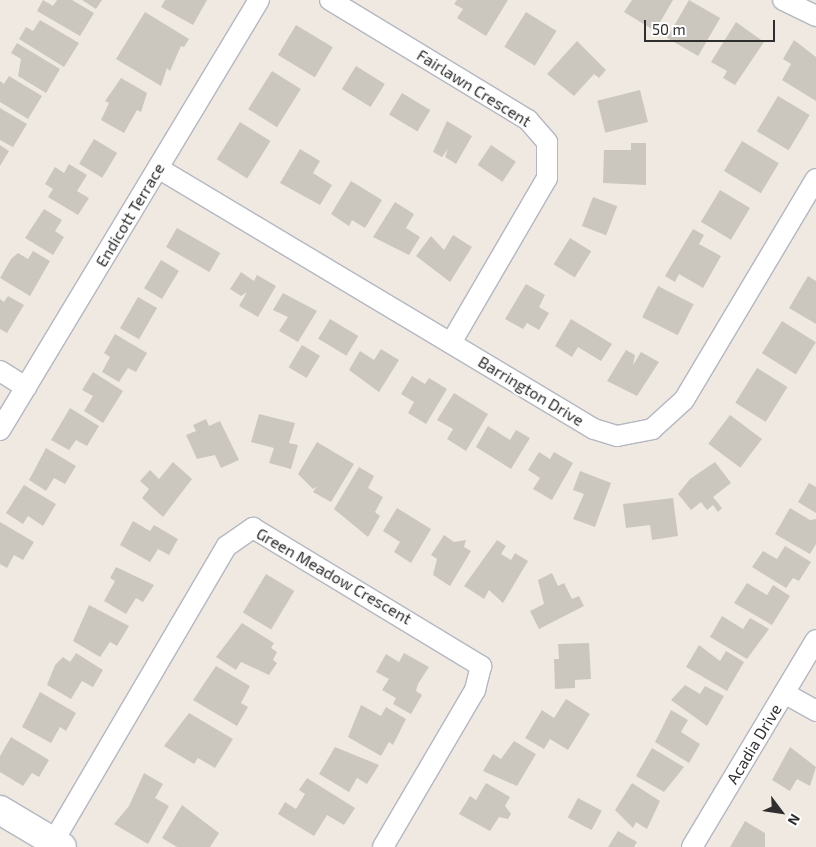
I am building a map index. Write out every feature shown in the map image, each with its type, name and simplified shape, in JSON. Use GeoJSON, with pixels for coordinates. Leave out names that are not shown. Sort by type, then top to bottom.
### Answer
{"type":"FeatureCollection","features":[{"type":"Feature","properties":{"kind":"street","name":"Endicott Terrace"},"geometry":{"type":"LineString","coordinates":[[0,430],[259,0]]}},
{"type":"Feature","properties":{"kind":"street","name":"Fairlawn Crescent"},"geometry":{"type":"LineString","coordinates":[[330,0],[528,120],[547,142],[547,178],[451,343]]}},
{"type":"Feature","properties":{"kind":"street"},"geometry":{"type":"LineString","coordinates":[[783,0],[816,16]]}},
{"type":"Feature","properties":{"kind":"street","name":"Barrington Drive"},"geometry":{"type":"LineString","coordinates":[[158,168],[606,434],[629,436],[652,429],[684,400],[816,178]]}},
{"type":"Feature","properties":{"kind":"street"},"geometry":{"type":"LineString","coordinates":[[0,371],[26,387]]}},
{"type":"Feature","properties":{"kind":"street","name":"Green Meadow Crescent"},"geometry":{"type":"LineString","coordinates":[[58,845],[227,546],[253,528],[481,666],[476,690],[383,847]]}},
{"type":"Feature","properties":{"kind":"street","name":"Acadia Drive"},"geometry":{"type":"LineString","coordinates":[[692,847],[816,640]]}},
{"type":"Feature","properties":{"kind":"street"},"geometry":{"type":"LineString","coordinates":[[784,693],[816,711]]}},
{"type":"Feature","properties":{"kind":"street"},"geometry":{"type":"LineString","coordinates":[[0,810],[58,845]]}},
{"type":"Feature","properties":{"kind":"building"},"geometry":{"type":"Polygon","coordinates":[[[43,0],[53,6],[57,0],[72,0],[94,13],[80,36],[37,11],[43,0]]]}},
{"type":"Feature","properties":{"kind":"building"},"geometry":{"type":"Polygon","coordinates":[[[82,0],[102,0],[96,9],[82,0]]]}},
{"type":"Feature","properties":{"kind":"building"},"geometry":{"type":"Polygon","coordinates":[[[165,0],[207,0],[193,25],[161,7],[165,0]]]}},
{"type":"Feature","properties":{"kind":"building"},"geometry":{"type":"Polygon","coordinates":[[[457,0],[508,0],[486,36],[457,18],[463,9],[454,4],[457,0]]]}},
{"type":"Feature","properties":{"kind":"building"},"geometry":{"type":"Polygon","coordinates":[[[632,0],[673,0],[655,31],[624,12],[632,0]]]}},
{"type":"Feature","properties":{"kind":"building"},"geometry":{"type":"Polygon","coordinates":[[[689,0],[720,18],[698,56],[667,38],[689,0]]]}},
{"type":"Feature","properties":{"kind":"building"},"geometry":{"type":"Polygon","coordinates":[[[145,12],[189,39],[184,47],[181,46],[170,71],[167,68],[161,86],[116,59],[145,12]]]}},
{"type":"Feature","properties":{"kind":"building"},"geometry":{"type":"Polygon","coordinates":[[[526,12],[557,31],[535,66],[504,47],[526,12]]]}},
{"type":"Feature","properties":{"kind":"building"},"geometry":{"type":"Polygon","coordinates":[[[40,20],[79,43],[64,67],[19,39],[26,27],[33,31],[40,20]]]}},
{"type":"Feature","properties":{"kind":"building"},"geometry":{"type":"Polygon","coordinates":[[[736,22],[764,42],[735,85],[723,78],[727,71],[711,62],[736,22]]]}},
{"type":"Feature","properties":{"kind":"building"},"geometry":{"type":"Polygon","coordinates":[[[296,25],[333,47],[315,77],[278,55],[296,25]]]}},
{"type":"Feature","properties":{"kind":"building"},"geometry":{"type":"Polygon","coordinates":[[[794,40],[816,57],[816,101],[782,80],[791,64],[783,59],[794,40]]]}},
{"type":"Feature","properties":{"kind":"building"},"geometry":{"type":"Polygon","coordinates":[[[577,41],[606,70],[599,78],[594,74],[574,96],[547,74],[577,41]]]}},
{"type":"Feature","properties":{"kind":"building"},"geometry":{"type":"Polygon","coordinates":[[[17,43],[60,69],[46,93],[18,76],[21,59],[11,53],[17,43]]]}},
{"type":"Feature","properties":{"kind":"building"},"geometry":{"type":"Polygon","coordinates":[[[356,66],[385,84],[371,107],[342,89],[356,66]]]}},
{"type":"Feature","properties":{"kind":"building"},"geometry":{"type":"Polygon","coordinates":[[[272,71],[301,89],[277,127],[248,109],[272,71]]]}},
{"type":"Feature","properties":{"kind":"building"},"geometry":{"type":"Polygon","coordinates":[[[9,76],[42,96],[28,119],[0,102],[0,81],[4,84],[9,76]]]}},
{"type":"Feature","properties":{"kind":"building"},"geometry":{"type":"Polygon","coordinates":[[[121,78],[147,93],[141,112],[137,110],[124,133],[101,120],[109,103],[105,101],[121,78]]]}},
{"type":"Feature","properties":{"kind":"building"},"geometry":{"type":"Polygon","coordinates":[[[640,90],[648,122],[605,133],[597,101],[640,90]]]}},
{"type":"Feature","properties":{"kind":"building"},"geometry":{"type":"Polygon","coordinates":[[[402,93],[430,110],[417,131],[389,114],[402,93]]]}},
{"type":"Feature","properties":{"kind":"building"},"geometry":{"type":"Polygon","coordinates":[[[778,96],[810,115],[789,150],[757,131],[778,96]]]}},
{"type":"Feature","properties":{"kind":"building"},"geometry":{"type":"Polygon","coordinates":[[[0,108],[27,124],[13,147],[0,140],[0,108]]]}},
{"type":"Feature","properties":{"kind":"building"},"geometry":{"type":"Polygon","coordinates":[[[447,121],[472,136],[456,164],[445,157],[448,149],[442,157],[433,152],[447,121]]]}},
{"type":"Feature","properties":{"kind":"building"},"geometry":{"type":"Polygon","coordinates":[[[240,122],[271,141],[247,178],[217,159],[240,122]]]}},
{"type":"Feature","properties":{"kind":"building"},"geometry":{"type":"Polygon","coordinates":[[[94,139],[117,153],[102,178],[79,164],[94,139]]]}},
{"type":"Feature","properties":{"kind":"building"},"geometry":{"type":"Polygon","coordinates":[[[742,141],[779,163],[761,193],[724,171],[742,141]]]}},
{"type":"Feature","properties":{"kind":"building"},"geometry":{"type":"Polygon","coordinates":[[[631,143],[646,143],[646,185],[603,183],[604,150],[631,150],[631,143]]]}},
{"type":"Feature","properties":{"kind":"building"},"geometry":{"type":"Polygon","coordinates":[[[0,145],[9,151],[0,166],[0,145]]]}},
{"type":"Feature","properties":{"kind":"building"},"geometry":{"type":"Polygon","coordinates":[[[491,145],[516,162],[502,182],[478,165],[491,145]]]}},
{"type":"Feature","properties":{"kind":"building"},"geometry":{"type":"Polygon","coordinates":[[[300,149],[320,161],[313,173],[332,185],[320,205],[280,183],[300,149]]]}},
{"type":"Feature","properties":{"kind":"building"},"geometry":{"type":"Polygon","coordinates":[[[69,164],[87,175],[77,191],[89,198],[78,215],[48,197],[53,189],[45,184],[55,167],[64,173],[69,164]]]}},
{"type":"Feature","properties":{"kind":"building"},"geometry":{"type":"Polygon","coordinates":[[[351,181],[382,200],[365,228],[352,220],[349,226],[331,214],[351,181]]]}},
{"type":"Feature","properties":{"kind":"building"},"geometry":{"type":"Polygon","coordinates":[[[720,190],[750,208],[731,240],[701,222],[720,190]]]}},
{"type":"Feature","properties":{"kind":"building"},"geometry":{"type":"Polygon","coordinates":[[[593,197],[617,206],[606,235],[582,226],[593,197]]]}},
{"type":"Feature","properties":{"kind":"building"},"geometry":{"type":"Polygon","coordinates":[[[395,202],[414,214],[406,228],[420,237],[409,255],[373,237],[395,202]]]}},
{"type":"Feature","properties":{"kind":"building"},"geometry":{"type":"Polygon","coordinates":[[[44,209],[62,220],[55,231],[64,237],[53,255],[25,238],[44,209]]]}},
{"type":"Feature","properties":{"kind":"building"},"geometry":{"type":"Polygon","coordinates":[[[177,228],[220,253],[209,272],[166,247],[177,228]]]}},
{"type":"Feature","properties":{"kind":"building"},"geometry":{"type":"Polygon","coordinates":[[[693,229],[704,235],[699,244],[721,256],[703,288],[679,274],[675,282],[665,276],[693,229]]]}},
{"type":"Feature","properties":{"kind":"building"},"geometry":{"type":"Polygon","coordinates":[[[453,235],[472,247],[450,282],[416,256],[431,236],[444,250],[453,235]]]}},
{"type":"Feature","properties":{"kind":"building"},"geometry":{"type":"Polygon","coordinates":[[[570,238],[591,251],[575,278],[554,264],[570,238]]]}},
{"type":"Feature","properties":{"kind":"building"},"geometry":{"type":"Polygon","coordinates":[[[33,251],[50,261],[30,296],[0,278],[11,259],[18,253],[28,259],[33,251]]]}},
{"type":"Feature","properties":{"kind":"building"},"geometry":{"type":"Polygon","coordinates":[[[161,260],[179,271],[162,299],[144,288],[161,260]]]}},
{"type":"Feature","properties":{"kind":"building"},"geometry":{"type":"Polygon","coordinates":[[[241,272],[254,281],[257,275],[276,286],[258,317],[239,306],[247,292],[241,296],[230,289],[241,272]]]}},
{"type":"Feature","properties":{"kind":"building"},"geometry":{"type":"Polygon","coordinates":[[[808,276],[816,281],[816,324],[789,308],[808,276]]]}},
{"type":"Feature","properties":{"kind":"building"},"geometry":{"type":"Polygon","coordinates":[[[526,284],[545,295],[539,307],[549,313],[539,330],[527,323],[523,329],[505,319],[526,284]]]}},
{"type":"Feature","properties":{"kind":"building"},"geometry":{"type":"Polygon","coordinates":[[[658,286],[694,304],[678,335],[642,317],[658,286]]]}},
{"type":"Feature","properties":{"kind":"building"},"geometry":{"type":"Polygon","coordinates":[[[283,293],[317,311],[298,342],[279,331],[288,317],[273,310],[283,293]]]}},
{"type":"Feature","properties":{"kind":"building"},"geometry":{"type":"Polygon","coordinates":[[[8,296],[24,305],[7,333],[0,329],[0,299],[4,302],[8,296]]]}},
{"type":"Feature","properties":{"kind":"building"},"geometry":{"type":"Polygon","coordinates":[[[138,297],[157,308],[139,339],[120,328],[138,297]]]}},
{"type":"Feature","properties":{"kind":"building"},"geometry":{"type":"Polygon","coordinates":[[[330,319],[358,336],[346,356],[318,339],[330,319]]]}},
{"type":"Feature","properties":{"kind":"building"},"geometry":{"type":"Polygon","coordinates":[[[571,319],[612,344],[601,361],[578,347],[572,357],[555,346],[571,319]]]}},
{"type":"Feature","properties":{"kind":"building"},"geometry":{"type":"Polygon","coordinates":[[[782,321],[816,342],[796,374],[762,353],[782,321]]]}},
{"type":"Feature","properties":{"kind":"building"},"geometry":{"type":"Polygon","coordinates":[[[115,334],[147,353],[136,372],[128,368],[119,382],[102,372],[110,357],[104,353],[115,334]]]}},
{"type":"Feature","properties":{"kind":"building"},"geometry":{"type":"Polygon","coordinates":[[[302,345],[320,356],[307,378],[289,367],[302,345]]]}},
{"type":"Feature","properties":{"kind":"building"},"geometry":{"type":"Polygon","coordinates":[[[381,349],[399,360],[379,392],[349,370],[360,351],[374,360],[381,349]]]}},
{"type":"Feature","properties":{"kind":"building"},"geometry":{"type":"Polygon","coordinates":[[[626,350],[635,355],[633,365],[641,352],[659,362],[637,396],[607,381],[626,350]]]}},
{"type":"Feature","properties":{"kind":"building"},"geometry":{"type":"Polygon","coordinates":[[[757,368],[788,387],[766,422],[735,403],[757,368]]]}},
{"type":"Feature","properties":{"kind":"building"},"geometry":{"type":"Polygon","coordinates":[[[93,372],[123,391],[103,423],[84,411],[93,396],[82,390],[93,372]]]}},
{"type":"Feature","properties":{"kind":"building"},"geometry":{"type":"Polygon","coordinates":[[[412,376],[425,384],[429,378],[447,389],[426,424],[408,413],[414,402],[401,394],[412,376]]]}},
{"type":"Feature","properties":{"kind":"building"},"geometry":{"type":"Polygon","coordinates":[[[454,393],[488,414],[466,451],[447,439],[453,429],[437,420],[454,393]]]}},
{"type":"Feature","properties":{"kind":"building"},"geometry":{"type":"Polygon","coordinates":[[[70,408],[99,426],[87,446],[76,440],[69,450],[51,440],[70,408]]]}},
{"type":"Feature","properties":{"kind":"building"},"geometry":{"type":"Polygon","coordinates":[[[259,414],[295,423],[289,443],[298,445],[291,469],[269,463],[274,448],[251,442],[259,414]]]}},
{"type":"Feature","properties":{"kind":"building"},"geometry":{"type":"Polygon","coordinates":[[[730,415],[762,439],[740,468],[708,444],[730,415]]]}},
{"type":"Feature","properties":{"kind":"building"},"geometry":{"type":"Polygon","coordinates":[[[206,419],[209,426],[220,421],[239,460],[221,468],[215,455],[197,459],[186,435],[196,431],[193,425],[206,419]]]}},
{"type":"Feature","properties":{"kind":"building"},"geometry":{"type":"Polygon","coordinates":[[[488,426],[510,440],[516,430],[530,438],[511,469],[476,447],[488,426]]]}},
{"type":"Feature","properties":{"kind":"building"},"geometry":{"type":"Polygon","coordinates":[[[317,442],[354,464],[331,502],[313,492],[317,486],[313,489],[298,474],[317,442]]]}},
{"type":"Feature","properties":{"kind":"building"},"geometry":{"type":"Polygon","coordinates":[[[46,448],[76,466],[65,484],[54,478],[46,491],[29,480],[46,448]]]}},
{"type":"Feature","properties":{"kind":"building"},"geometry":{"type":"Polygon","coordinates":[[[539,452],[550,459],[554,452],[573,463],[552,500],[533,489],[540,478],[528,470],[539,452]]]}},
{"type":"Feature","properties":{"kind":"building"},"geometry":{"type":"Polygon","coordinates":[[[173,462],[192,479],[163,517],[142,498],[149,489],[140,481],[150,470],[159,479],[173,462]]]}},
{"type":"Feature","properties":{"kind":"building"},"geometry":{"type":"Polygon","coordinates":[[[715,462],[731,483],[713,497],[722,508],[718,512],[713,505],[707,510],[701,502],[691,510],[678,494],[690,479],[715,462]]]}},
{"type":"Feature","properties":{"kind":"building"},"geometry":{"type":"Polygon","coordinates":[[[359,467],[374,476],[368,488],[383,497],[375,512],[380,516],[368,537],[334,509],[359,467]]]}},
{"type":"Feature","properties":{"kind":"building"},"geometry":{"type":"Polygon","coordinates":[[[580,471],[611,483],[595,527],[573,519],[584,494],[573,490],[580,471]]]}},
{"type":"Feature","properties":{"kind":"building"},"geometry":{"type":"Polygon","coordinates":[[[809,483],[816,487],[816,513],[798,502],[809,483]]]}},
{"type":"Feature","properties":{"kind":"building"},"geometry":{"type":"Polygon","coordinates":[[[24,485],[56,504],[43,526],[28,516],[23,524],[6,513],[24,485]]]}},
{"type":"Feature","properties":{"kind":"building"},"geometry":{"type":"Polygon","coordinates":[[[673,498],[678,536],[652,540],[650,525],[626,528],[623,504],[673,498]]]}},
{"type":"Feature","properties":{"kind":"building"},"geometry":{"type":"Polygon","coordinates":[[[397,508],[431,529],[411,563],[394,552],[400,542],[383,531],[397,508]]]}},
{"type":"Feature","properties":{"kind":"building"},"geometry":{"type":"Polygon","coordinates":[[[790,508],[810,520],[816,519],[816,544],[810,554],[775,534],[790,508]]]}},
{"type":"Feature","properties":{"kind":"building"},"geometry":{"type":"Polygon","coordinates":[[[133,521],[150,531],[154,525],[178,539],[169,555],[158,549],[150,562],[120,545],[133,521]]]}},
{"type":"Feature","properties":{"kind":"building"},"geometry":{"type":"Polygon","coordinates":[[[0,522],[34,542],[23,560],[14,555],[7,568],[0,564],[0,522]]]}},
{"type":"Feature","properties":{"kind":"building"},"geometry":{"type":"Polygon","coordinates":[[[444,535],[454,542],[466,540],[464,547],[471,551],[450,586],[433,575],[437,559],[431,555],[444,535]]]}},
{"type":"Feature","properties":{"kind":"building"},"geometry":{"type":"Polygon","coordinates":[[[497,540],[506,546],[501,554],[511,560],[515,553],[528,561],[503,603],[489,590],[484,599],[464,586],[497,540]]]}},
{"type":"Feature","properties":{"kind":"building"},"geometry":{"type":"Polygon","coordinates":[[[785,546],[811,562],[799,581],[793,578],[786,588],[752,567],[763,551],[777,559],[785,546]]]}},
{"type":"Feature","properties":{"kind":"building"},"geometry":{"type":"Polygon","coordinates":[[[116,567],[154,585],[143,602],[136,598],[126,614],[104,601],[115,581],[110,578],[116,567]]]}},
{"type":"Feature","properties":{"kind":"building"},"geometry":{"type":"Polygon","coordinates":[[[552,573],[558,586],[564,583],[572,599],[579,596],[584,606],[539,629],[530,611],[544,604],[538,580],[552,573]]]}},
{"type":"Feature","properties":{"kind":"building"},"geometry":{"type":"Polygon","coordinates":[[[266,574],[294,591],[271,630],[243,613],[266,574]]]}},
{"type":"Feature","properties":{"kind":"building"},"geometry":{"type":"Polygon","coordinates":[[[747,583],[767,595],[773,585],[790,596],[772,625],[734,603],[747,583]]]}},
{"type":"Feature","properties":{"kind":"building"},"geometry":{"type":"Polygon","coordinates":[[[89,605],[129,626],[117,646],[110,642],[100,657],[73,641],[89,605]]]}},
{"type":"Feature","properties":{"kind":"building"},"geometry":{"type":"Polygon","coordinates":[[[722,616],[743,629],[750,618],[769,629],[747,659],[710,637],[722,616]]]}},
{"type":"Feature","properties":{"kind":"building"},"geometry":{"type":"Polygon","coordinates":[[[242,623],[274,643],[271,648],[277,652],[273,660],[277,663],[269,675],[241,662],[236,670],[216,657],[242,623]]]}},
{"type":"Feature","properties":{"kind":"building"},"geometry":{"type":"Polygon","coordinates":[[[589,643],[591,679],[575,680],[575,688],[555,689],[554,659],[559,659],[558,644],[589,643]]]}},
{"type":"Feature","properties":{"kind":"building"},"geometry":{"type":"Polygon","coordinates":[[[699,645],[720,661],[726,651],[744,662],[727,691],[686,667],[699,645]]]}},
{"type":"Feature","properties":{"kind":"building"},"geometry":{"type":"Polygon","coordinates":[[[76,653],[103,670],[93,687],[82,681],[71,699],[47,685],[55,665],[63,657],[70,662],[76,653]]]}},
{"type":"Feature","properties":{"kind":"building"},"geometry":{"type":"Polygon","coordinates":[[[404,653],[429,667],[418,684],[416,691],[422,695],[411,714],[393,704],[396,698],[382,690],[389,679],[376,672],[386,654],[399,662],[404,653]]]}},
{"type":"Feature","properties":{"kind":"building"},"geometry":{"type":"Polygon","coordinates":[[[216,666],[250,686],[241,703],[248,707],[237,726],[193,700],[216,666]]]}},
{"type":"Feature","properties":{"kind":"building"},"geometry":{"type":"Polygon","coordinates":[[[685,685],[700,694],[705,686],[724,696],[707,726],[671,700],[685,685]]]}},
{"type":"Feature","properties":{"kind":"building"},"geometry":{"type":"Polygon","coordinates":[[[40,692],[76,713],[66,731],[60,727],[51,743],[22,727],[40,692]]]}},
{"type":"Feature","properties":{"kind":"building"},"geometry":{"type":"Polygon","coordinates":[[[566,699],[590,714],[568,750],[550,739],[544,749],[525,738],[542,710],[554,718],[566,699]]]}},
{"type":"Feature","properties":{"kind":"building"},"geometry":{"type":"Polygon","coordinates":[[[361,705],[381,716],[386,707],[406,719],[393,745],[389,742],[381,756],[348,737],[361,705]]]}},
{"type":"Feature","properties":{"kind":"building"},"geometry":{"type":"Polygon","coordinates":[[[671,710],[688,720],[681,732],[700,744],[689,763],[655,742],[671,710]]]}},
{"type":"Feature","properties":{"kind":"building"},"geometry":{"type":"Polygon","coordinates":[[[189,713],[233,739],[215,768],[198,758],[194,764],[164,746],[189,713]]]}},
{"type":"Feature","properties":{"kind":"building"},"geometry":{"type":"Polygon","coordinates":[[[11,737],[49,760],[39,777],[32,773],[23,786],[0,772],[0,756],[11,737]]]}},
{"type":"Feature","properties":{"kind":"building"},"geometry":{"type":"Polygon","coordinates":[[[514,741],[536,754],[517,786],[483,771],[493,754],[501,759],[514,741]]]}},
{"type":"Feature","properties":{"kind":"building"},"geometry":{"type":"Polygon","coordinates":[[[335,747],[379,765],[367,784],[357,778],[349,792],[319,774],[335,747]]]}},
{"type":"Feature","properties":{"kind":"building"},"geometry":{"type":"Polygon","coordinates":[[[790,747],[816,767],[810,786],[797,779],[790,791],[772,780],[790,747]]]}},
{"type":"Feature","properties":{"kind":"building"},"geometry":{"type":"Polygon","coordinates":[[[652,748],[684,767],[664,792],[636,776],[652,748]]]}},
{"type":"Feature","properties":{"kind":"building"},"geometry":{"type":"Polygon","coordinates":[[[144,773],[163,784],[155,798],[169,806],[148,844],[114,824],[129,806],[144,773]]]}},
{"type":"Feature","properties":{"kind":"building"},"geometry":{"type":"Polygon","coordinates":[[[307,778],[355,808],[344,825],[327,815],[314,836],[278,814],[285,802],[296,809],[305,794],[299,790],[307,778]]]}},
{"type":"Feature","properties":{"kind":"building"},"geometry":{"type":"Polygon","coordinates":[[[486,783],[510,797],[505,806],[511,814],[508,819],[499,817],[490,831],[459,814],[470,796],[476,800],[486,783]]]}},
{"type":"Feature","properties":{"kind":"building"},"geometry":{"type":"Polygon","coordinates":[[[632,783],[660,801],[647,829],[636,822],[633,828],[615,810],[632,783]]]}},
{"type":"Feature","properties":{"kind":"building"},"geometry":{"type":"Polygon","coordinates":[[[578,798],[602,811],[592,830],[568,817],[578,798]]]}},
{"type":"Feature","properties":{"kind":"building"},"geometry":{"type":"Polygon","coordinates":[[[182,805],[219,833],[210,847],[177,847],[162,838],[182,805]]]}},
{"type":"Feature","properties":{"kind":"building"},"geometry":{"type":"Polygon","coordinates":[[[745,821],[765,833],[765,847],[730,847],[745,821]]]}},
{"type":"Feature","properties":{"kind":"building"},"geometry":{"type":"Polygon","coordinates":[[[618,831],[637,842],[634,847],[608,847],[618,831]]]}}]}
